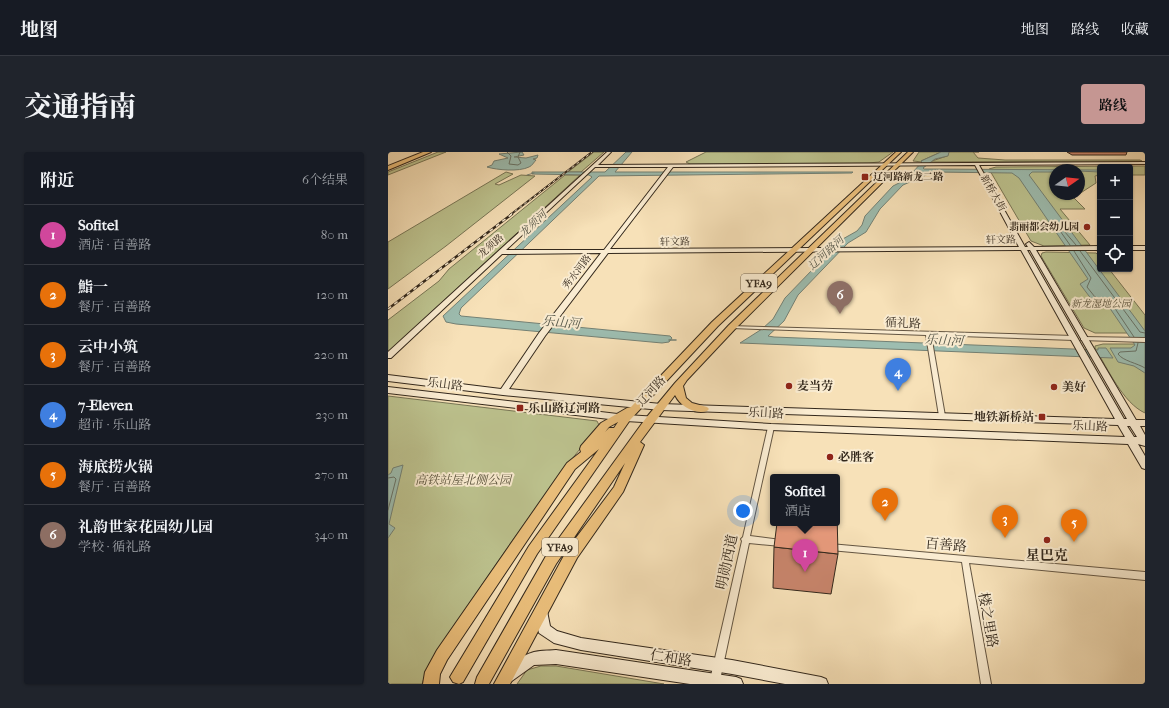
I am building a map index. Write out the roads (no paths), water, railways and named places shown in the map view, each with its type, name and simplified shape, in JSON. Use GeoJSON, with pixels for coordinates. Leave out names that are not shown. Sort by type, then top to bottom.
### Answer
{"type":"FeatureCollection","features":[{"type":"Feature","properties":{"kind":"highway"},"geometry":{"type":"LineString","coordinates":[[388,164],[419,152]]}},
{"type":"Feature","properties":{"kind":"highway"},"geometry":{"type":"LineString","coordinates":[[388,168],[428,152]]}},
{"type":"Feature","properties":{"kind":"main road","name":"辽河路"},"geometry":{"type":"LineString","coordinates":[[622,418],[637,406],[715,324],[899,152]]}},
{"type":"Feature","properties":{"kind":"main road","name":"辽河路"},"geometry":{"type":"LineString","coordinates":[[482,682],[551,560],[650,420],[678,385],[732,326],[911,152]]}},
{"type":"Feature","properties":{"kind":"main road"},"geometry":{"type":"LineString","coordinates":[[678,385],[678,396],[682,401],[689,406],[704,409]]}},
{"type":"Feature","properties":{"kind":"main road"},"geometry":{"type":"LineString","coordinates":[[431,684],[433,672],[442,656],[571,466],[622,418]]}},
{"type":"Feature","properties":{"kind":"main road","name":"YFA9"},"geometry":{"type":"LineString","coordinates":[[458,677],[533,550],[622,418]]}},
{"type":"Feature","properties":{"kind":"main road"},"geometry":{"type":"LineString","coordinates":[[503,682],[572,554],[619,489],[650,420]]}},
{"type":"Feature","properties":{"kind":"street","name":"龙须路"},"geometry":{"type":"LineString","coordinates":[[388,356],[609,152]]}},
{"type":"Feature","properties":{"kind":"street"},"geometry":{"type":"LineString","coordinates":[[594,166],[887,164],[981,168],[1145,164]]}},
{"type":"Feature","properties":{"kind":"street","name":"秀水河路"},"geometry":{"type":"LineString","coordinates":[[503,392],[542,335],[553,323],[671,166]]}},
{"type":"Feature","properties":{"kind":"street","name":"新桥大街"},"geometry":{"type":"LineString","coordinates":[[981,168],[1032,248],[1090,351],[1093,363],[1121,422],[1145,465]]}},
{"type":"Feature","properties":{"kind":"street","name":"新桥大街"},"geometry":{"type":"LineString","coordinates":[[981,168],[1081,350],[1093,363],[1134,423],[1145,442]]}},
{"type":"Feature","properties":{"kind":"street","name":"轩文路"},"geometry":{"type":"LineString","coordinates":[[500,252],[1097,248]]}},
{"type":"Feature","properties":{"kind":"street"},"geometry":{"type":"LineString","coordinates":[[1133,248],[1145,248]]}},
{"type":"Feature","properties":{"kind":"street","name":"循礼路"},"geometry":{"type":"LineString","coordinates":[[732,326],[777,329],[1074,338]]}},
{"type":"Feature","properties":{"kind":"street"},"geometry":{"type":"LineString","coordinates":[[928,334],[942,416]]}},
{"type":"Feature","properties":{"kind":"street"},"geometry":{"type":"LineString","coordinates":[[1083,339],[1145,340]]}},
{"type":"Feature","properties":{"kind":"street","name":"乐山路"},"geometry":{"type":"LineString","coordinates":[[388,378],[637,406],[1145,423]]}},
{"type":"Feature","properties":{"kind":"street","name":"乐山路"},"geometry":{"type":"LineString","coordinates":[[388,390],[650,420],[771,427],[1145,442]]}},
{"type":"Feature","properties":{"kind":"street","name":"明勋西道"},"geometry":{"type":"LineString","coordinates":[[715,680],[771,427]]}},
{"type":"Feature","properties":{"kind":"street"},"geometry":{"type":"LineString","coordinates":[[745,539],[792,544]]}},
{"type":"Feature","properties":{"kind":"street","name":"百善路"},"geometry":{"type":"LineString","coordinates":[[824,547],[1145,576]]}},
{"type":"Feature","properties":{"kind":"street","name":"楼之里路"},"geometry":{"type":"LineString","coordinates":[[965,560],[986,684]]}},
{"type":"Feature","properties":{"kind":"street","name":"仁和路"},"geometry":{"type":"LineString","coordinates":[[542,608],[544,629],[554,637],[581,644],[821,684]]}},
{"type":"Feature","properties":{"kind":"street","name":"仁和路"},"geometry":{"type":"LineString","coordinates":[[503,682],[532,659],[556,657],[736,684]]}},
{"type":"Feature","properties":{"kind":"water"},"geometry":{"type":"Polygon","coordinates":[[[522,152],[524,155],[514,157],[526,158],[538,155],[537,158],[533,159],[536,160],[532,165],[525,169],[502,170],[487,167],[492,165],[494,161],[508,158],[499,154],[522,152]]]}},
{"type":"Feature","properties":{"kind":"water"},"geometry":{"type":"Polygon","coordinates":[[[626,152],[632,152],[615,172],[853,172],[599,176],[461,308],[459,314],[461,316],[670,336],[672,338],[669,342],[662,343],[446,322],[443,316],[592,177],[589,175],[532,174],[532,172],[605,172],[626,152]]]}},
{"type":"Feature","properties":{"kind":"water"},"geometry":{"type":"Polygon","coordinates":[[[941,152],[949,152],[948,156],[935,159],[923,168],[1049,170],[1049,172],[1032,172],[1029,175],[1097,266],[1097,272],[1101,272],[1145,331],[1145,373],[1134,366],[1118,362],[1110,348],[1131,348],[1135,345],[1109,307],[1092,300],[1080,284],[1088,279],[1019,178],[1012,173],[933,172],[903,185],[880,209],[866,232],[848,243],[798,295],[784,321],[768,336],[1098,350],[1098,348],[1106,348],[1113,358],[740,343],[762,329],[773,319],[785,298],[841,240],[857,231],[862,225],[865,216],[893,186],[915,175],[913,172],[922,162],[921,161],[941,152]]]}},
{"type":"Feature","properties":{"kind":"water"},"geometry":{"type":"Polygon","coordinates":[[[1085,170],[1097,170],[1097,172],[1085,171],[1085,170]]]}},
{"type":"Feature","properties":{"kind":"water"},"geometry":{"type":"Polygon","coordinates":[[[403,465],[389,524],[395,528],[388,538],[388,475],[391,473],[393,468],[403,465]]]}},
{"type":"Feature","properties":{"kind":"waterway"},"geometry":{"type":"LineString","coordinates":[[527,175],[534,173]]}},
{"type":"Feature","properties":{"kind":"waterway","name":"乐山河"},"geometry":{"type":"LineString","coordinates":[[669,340],[676,340]]}},
{"type":"Feature","properties":{"kind":"railway"},"geometry":{"type":"LineString","coordinates":[[510,215],[592,152]]}},
{"type":"Feature","properties":{"kind":"railway"},"geometry":{"type":"LineString","coordinates":[[388,309],[512,214]]}},
{"type":"Feature","properties":{"kind":"place","name":"辽河路新龙二路"},"geometry":{"type":"Point","coordinates":[865,177]}},
{"type":"Feature","properties":{"kind":"place","name":"翡丽都会幼儿园"},"geometry":{"type":"Point","coordinates":[1087,227]}},
{"type":"Feature","properties":{"kind":"place","name":"礼韵世家花园幼儿园"},"geometry":{"type":"Point","coordinates":[840,314]}},
{"type":"Feature","properties":{"kind":"place","name":"麦当劳"},"geometry":{"type":"Point","coordinates":[789,386]}},
{"type":"Feature","properties":{"kind":"place","name":"美好"},"geometry":{"type":"Point","coordinates":[1054,387]}},
{"type":"Feature","properties":{"kind":"place","name":"7-Eleven"},"geometry":{"type":"Point","coordinates":[898,391]}},
{"type":"Feature","properties":{"kind":"place","name":"乐山路辽河路"},"geometry":{"type":"Point","coordinates":[520,408]}},
{"type":"Feature","properties":{"kind":"place","name":"地铁新桥站"},"geometry":{"type":"Point","coordinates":[1042,417]}},
{"type":"Feature","properties":{"kind":"place","name":"必胜客"},"geometry":{"type":"Point","coordinates":[830,457]}},
{"type":"Feature","properties":{"kind":"place","name":"鮨一"},"geometry":{"type":"Point","coordinates":[885,521]}},
{"type":"Feature","properties":{"kind":"place","name":"云中小筑"},"geometry":{"type":"Point","coordinates":[1005,538]}},
{"type":"Feature","properties":{"kind":"place","name":"星巴克"},"geometry":{"type":"Point","coordinates":[1047,540]}},
{"type":"Feature","properties":{"kind":"place","name":"海底捞火锅"},"geometry":{"type":"Point","coordinates":[1074,542]}},
{"type":"Feature","properties":{"kind":"place","name":"Sofitel"},"geometry":{"type":"Point","coordinates":[805,572]}},
{"type":"Feature","properties":{"kind":"water label","name":"龙须河"},"geometry":{"type":"Point","coordinates":[533,224]}},
{"type":"Feature","properties":{"kind":"water label","name":"辽河路河"},"geometry":{"type":"Point","coordinates":[826,253]}},
{"type":"Feature","properties":{"kind":"park label","name":"新龙湿地公园"},"geometry":{"type":"Point","coordinates":[1101,304]}},
{"type":"Feature","properties":{"kind":"park label","name":"高铁站屋北侧公园"},"geometry":{"type":"Point","coordinates":[463,480]}}]}
